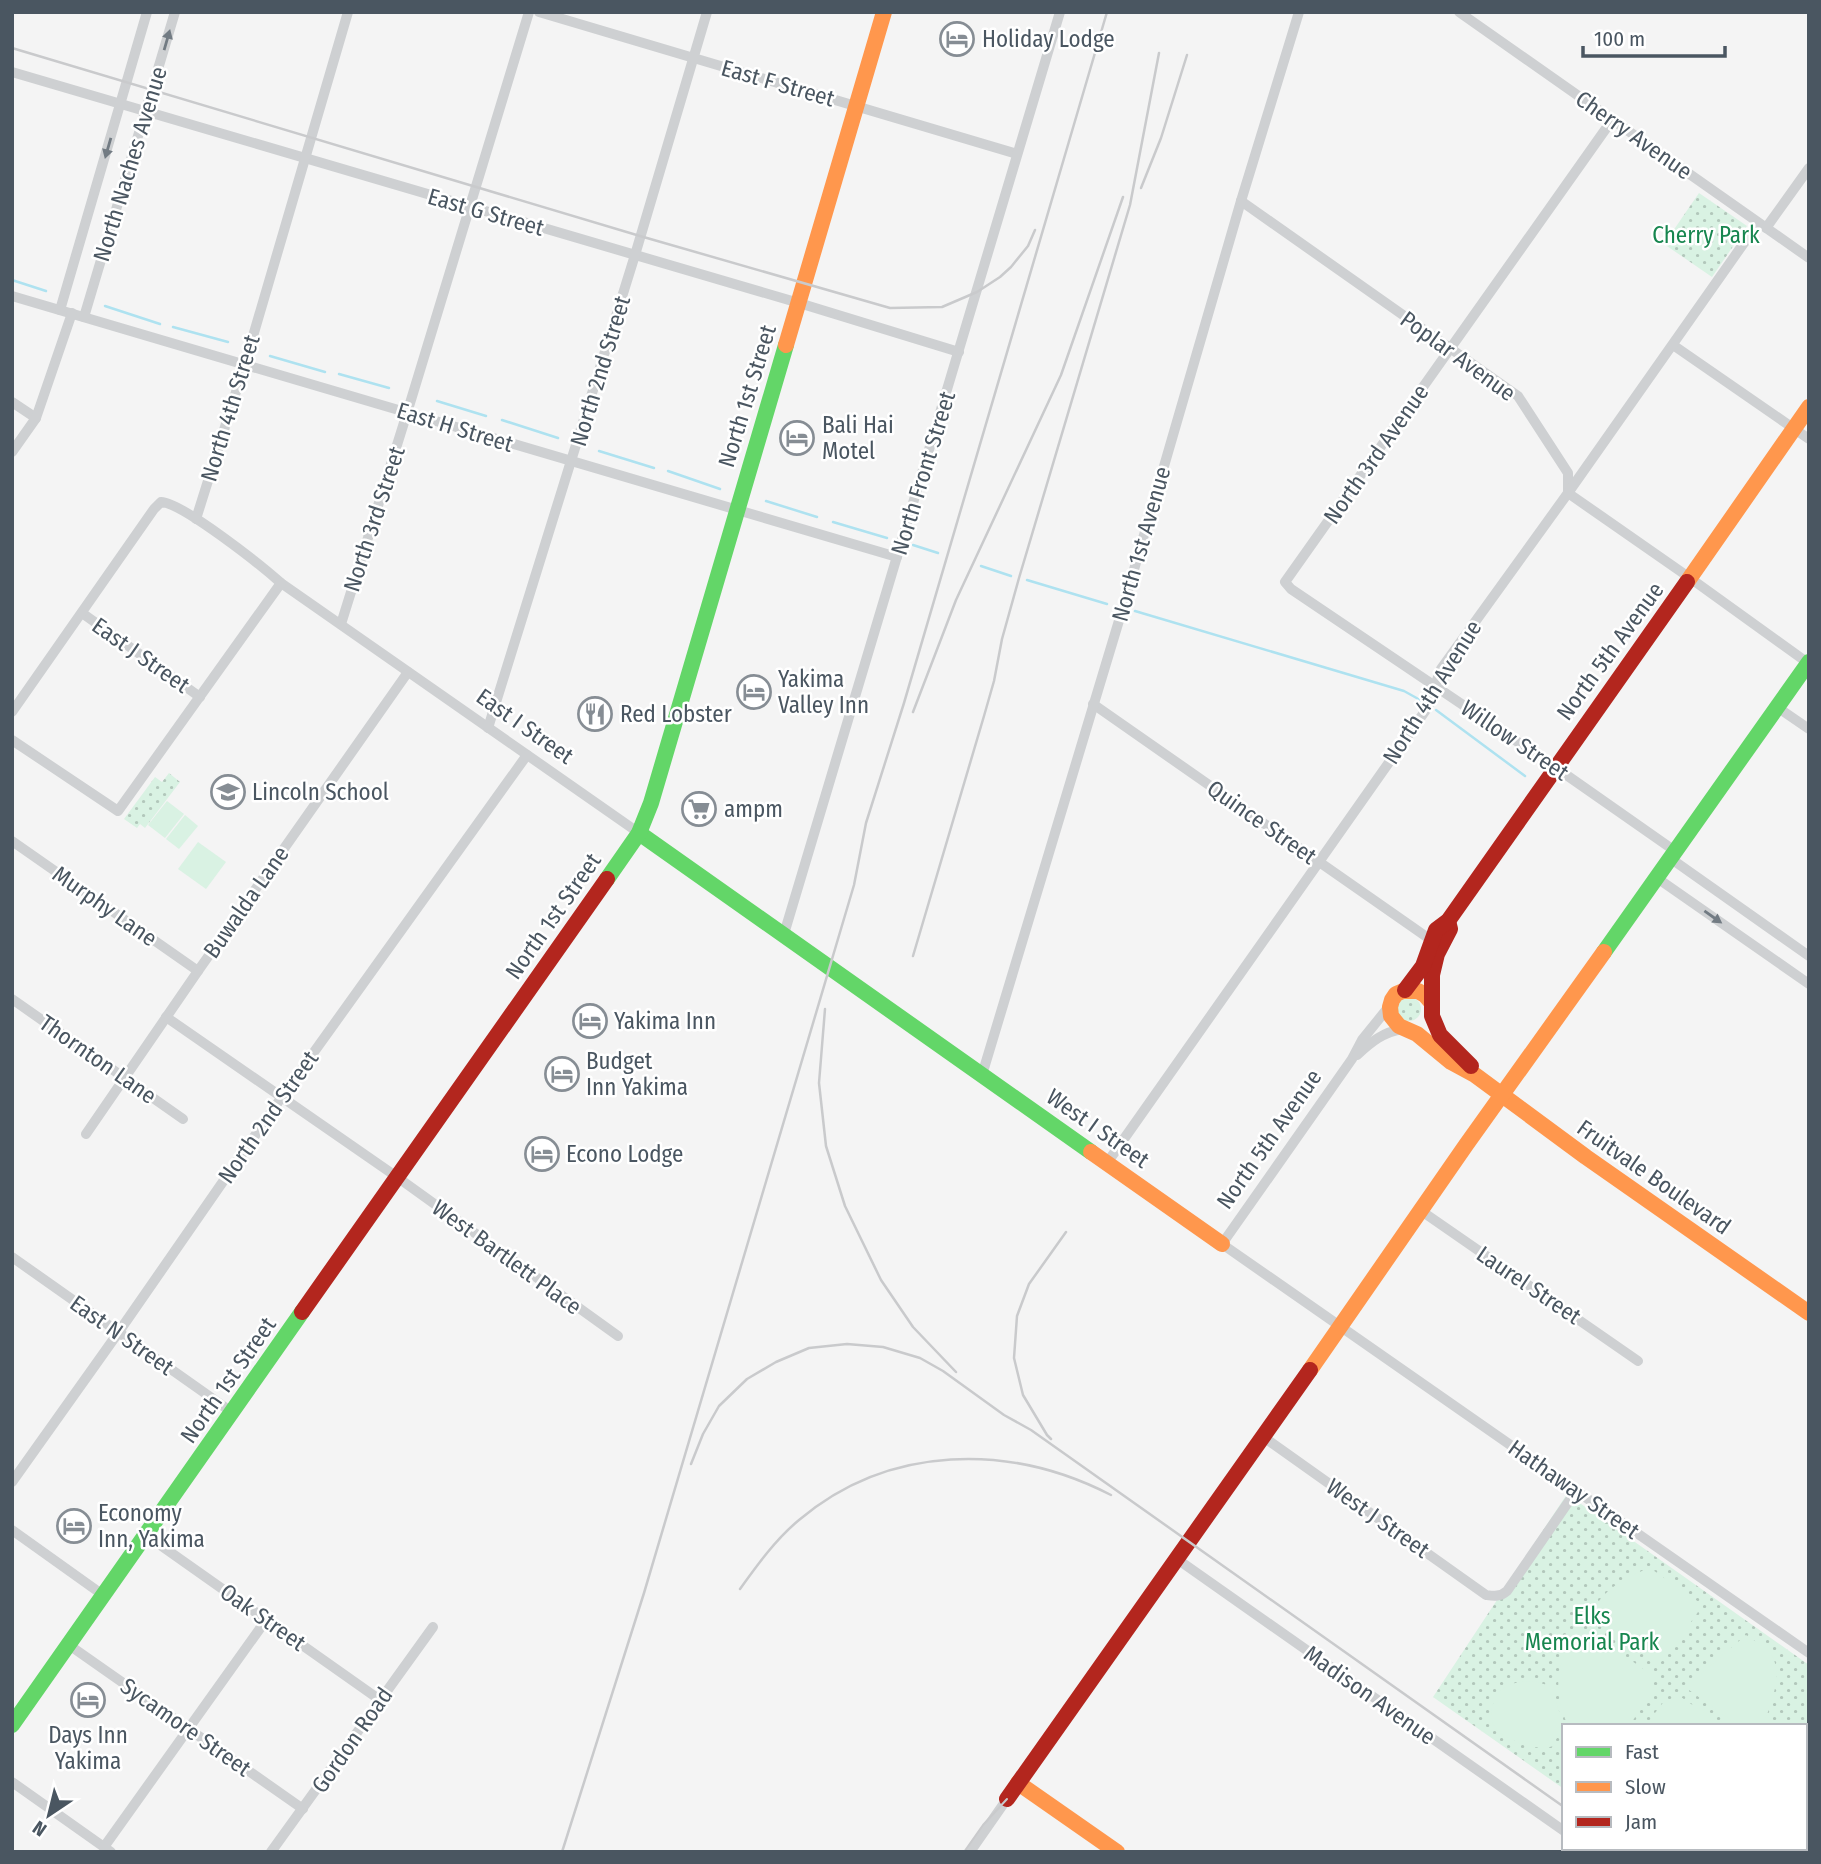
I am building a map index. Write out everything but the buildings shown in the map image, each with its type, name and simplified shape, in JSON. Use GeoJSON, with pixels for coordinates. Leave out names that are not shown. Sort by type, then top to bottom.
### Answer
{"type":"FeatureCollection","features":[{"type":"Feature","properties":{"kind":"main road","name":"North 1st Street"},"geometry":{"type":"LineString","coordinates":[[12,1725],[639,834],[655,791],[884,12]]}},
{"type":"Feature","properties":{"kind":"main road","name":"North 5th Avenue"},"geometry":{"type":"LineString","coordinates":[[1405,990],[1421,971],[1431,940],[1441,923],[1448,921],[1809,407]]}},
{"type":"Feature","properties":{"kind":"main road"},"geometry":{"type":"LineString","coordinates":[[1007,1799],[1808,663]]}},
{"type":"Feature","properties":{"kind":"main road","name":"East I Street"},"geometry":{"type":"LineString","coordinates":[[639,834],[830,967]]}},
{"type":"Feature","properties":{"kind":"main road","name":"North 5th Avenue"},"geometry":{"type":"LineString","coordinates":[[1432,1009],[1433,974],[1437,954],[1450,929],[1448,921]]}},
{"type":"Feature","properties":{"kind":"main road","name":"West I Street"},"geometry":{"type":"LineString","coordinates":[[830,967],[1223,1244]]}},
{"type":"Feature","properties":{"kind":"main road"},"geometry":{"type":"LineString","coordinates":[[1391,1003],[1405,990],[1411,988],[1423,992],[1432,1009],[1424,1026],[1408,1030]]}},
{"type":"Feature","properties":{"kind":"main road","name":"Fruitvale Boulevard"},"geometry":{"type":"LineString","coordinates":[[1391,1003],[1391,1016],[1397,1026],[1408,1030],[1446,1059],[1475,1075],[1594,1164],[1809,1313]]}},
{"type":"Feature","properties":{"kind":"main road","name":"Fruitvale Boulevard"},"geometry":{"type":"LineString","coordinates":[[1432,1009],[1440,1035],[1470,1064],[1475,1075]]}},
{"type":"Feature","properties":{"kind":"main road"},"geometry":{"type":"LineString","coordinates":[[1018,1783],[1117,1852]]}},
{"type":"Feature","properties":{"kind":"street","name":"North Naches Avenue"},"geometry":{"type":"LineString","coordinates":[[72,313],[121,103],[147,12]]}},
{"type":"Feature","properties":{"kind":"street","name":"North Naches Avenue"},"geometry":{"type":"LineString","coordinates":[[12,452],[36,418],[145,111],[175,12]]}},
{"type":"Feature","properties":{"kind":"street","name":"North 4th Street"},"geometry":{"type":"LineString","coordinates":[[197,519],[348,12]]}},
{"type":"Feature","properties":{"kind":"street","name":"North 3rd Street"},"geometry":{"type":"LineString","coordinates":[[341,624],[529,12]]}},
{"type":"Feature","properties":{"kind":"street","name":"East F Street"},"geometry":{"type":"LineString","coordinates":[[539,12],[1017,154]]}},
{"type":"Feature","properties":{"kind":"street","name":"North 2nd Street"},"geometry":{"type":"LineString","coordinates":[[488,728],[572,462],[707,12]]}},
{"type":"Feature","properties":{"kind":"street","name":"North Front Street"},"geometry":{"type":"LineString","coordinates":[[783,934],[1060,12]]}},
{"type":"Feature","properties":{"kind":"street","name":"North 1st Avenue"},"geometry":{"type":"LineString","coordinates":[[982,1075],[1299,12]]}},
{"type":"Feature","properties":{"kind":"street","name":"Cherry Avenue"},"geometry":{"type":"LineString","coordinates":[[1459,12],[1809,258]]}},
{"type":"Feature","properties":{"kind":"street","name":"East G Street"},"geometry":{"type":"LineString","coordinates":[[12,72],[959,352]]}},
{"type":"Feature","properties":{"kind":"street","name":"North 3rd Avenue"},"geometry":{"type":"LineString","coordinates":[[1286,582],[1612,120]]}},
{"type":"Feature","properties":{"kind":"street","name":"North 4th Avenue"},"geometry":{"type":"LineString","coordinates":[[1107,1163],[1428,707],[1434,696],[1436,679],[1441,669],[1673,345],[1809,168]]}},
{"type":"Feature","properties":{"kind":"street","name":"Poplar Avenue"},"geometry":{"type":"LineString","coordinates":[[1241,201],[1518,396],[1568,473],[1568,493]]}},
{"type":"Feature","properties":{"kind":"street","name":"East H Street"},"geometry":{"type":"LineString","coordinates":[[12,296],[897,557]]}},
{"type":"Feature","properties":{"kind":"street"},"geometry":{"type":"LineString","coordinates":[[1673,345],[1809,439]]}},
{"type":"Feature","properties":{"kind":"street"},"geometry":{"type":"LineString","coordinates":[[12,402],[36,418]]}},
{"type":"Feature","properties":{"kind":"street"},"geometry":{"type":"LineString","coordinates":[[1568,493],[1808,663]]}},
{"type":"Feature","properties":{"kind":"street"},"geometry":{"type":"LineString","coordinates":[[12,712],[154,509],[161,502],[169,503],[197,519]]}},
{"type":"Feature","properties":{"kind":"street","name":"East I Street"},"geometry":{"type":"LineString","coordinates":[[197,519],[281,583],[639,834]]}},
{"type":"Feature","properties":{"kind":"street","name":"Willow Street"},"geometry":{"type":"LineString","coordinates":[[1286,582],[1291,589],[1555,768],[1809,956]]}},
{"type":"Feature","properties":{"kind":"street"},"geometry":{"type":"LineString","coordinates":[[12,740],[118,811],[281,583]]}},
{"type":"Feature","properties":{"kind":"street","name":"East J Street"},"geometry":{"type":"LineString","coordinates":[[82,613],[201,697]]}},
{"type":"Feature","properties":{"kind":"street","name":"Buwalda Lane"},"geometry":{"type":"LineString","coordinates":[[86,1134],[408,672]]}},
{"type":"Feature","properties":{"kind":"street","name":"Quince Street"},"geometry":{"type":"LineString","coordinates":[[1093,704],[1431,940]]}},
{"type":"Feature","properties":{"kind":"street"},"geometry":{"type":"LineString","coordinates":[[1777,707],[1809,729]]}},
{"type":"Feature","properties":{"kind":"street","name":"North 2nd Street"},"geometry":{"type":"LineString","coordinates":[[12,1482],[281,1098],[527,755]]}},
{"type":"Feature","properties":{"kind":"street","name":"Murphy Lane"},"geometry":{"type":"LineString","coordinates":[[12,841],[198,971]]}},
{"type":"Feature","properties":{"kind":"street"},"geometry":{"type":"LineString","coordinates":[[1657,878],[1809,984]]}},
{"type":"Feature","properties":{"kind":"street","name":"Thornton Lane"},"geometry":{"type":"LineString","coordinates":[[12,999],[183,1118]]}},
{"type":"Feature","properties":{"kind":"street","name":"North 5th Avenue"},"geometry":{"type":"LineString","coordinates":[[1223,1244],[1352,1059],[1362,1040],[1391,1003]]}},
{"type":"Feature","properties":{"kind":"street","name":"West Bartlett Place"},"geometry":{"type":"LineString","coordinates":[[166,1017],[397,1177],[618,1336]]}},
{"type":"Feature","properties":{"kind":"street","name":"North 5th Avenue"},"geometry":{"type":"LineString","coordinates":[[1352,1059],[1382,1035],[1391,1031],[1408,1030]]}},
{"type":"Feature","properties":{"kind":"street","name":"Laurel Street"},"geometry":{"type":"LineString","coordinates":[[1420,1210],[1639,1361]]}},
{"type":"Feature","properties":{"kind":"street","name":"West I Street"},"geometry":{"type":"LineString","coordinates":[[1223,1244],[1340,1327]]}},
{"type":"Feature","properties":{"kind":"street","name":"East N Street"},"geometry":{"type":"LineString","coordinates":[[12,1257],[233,1413]]}},
{"type":"Feature","properties":{"kind":"street","name":"Hathaway Street"},"geometry":{"type":"LineString","coordinates":[[1340,1327],[1809,1653]]}},
{"type":"Feature","properties":{"kind":"street","name":"West J Street"},"geometry":{"type":"LineString","coordinates":[[1262,1436],[1486,1595],[1495,1597],[1507,1591],[1576,1490]]}},
{"type":"Feature","properties":{"kind":"street"},"geometry":{"type":"LineString","coordinates":[[12,1530],[103,1595]]}},
{"type":"Feature","properties":{"kind":"street","name":"Oak Street"},"geometry":{"type":"LineString","coordinates":[[146,1535],[380,1700]]}},
{"type":"Feature","properties":{"kind":"street","name":"Madison Avenue"},"geometry":{"type":"LineString","coordinates":[[1177,1559],[1562,1830]]}},
{"type":"Feature","properties":{"kind":"street"},"geometry":{"type":"LineString","coordinates":[[12,1782],[107,1849],[266,1620]]}},
{"type":"Feature","properties":{"kind":"street","name":"Gordon Road"},"geometry":{"type":"LineString","coordinates":[[271,1852],[433,1627]]}},
{"type":"Feature","properties":{"kind":"street","name":"Sycamore Street"},"geometry":{"type":"LineString","coordinates":[[69,1645],[303,1809]]}},
{"type":"Feature","properties":{"kind":"street"},"geometry":{"type":"LineString","coordinates":[[970,1852],[1007,1799]]}},
{"type":"Feature","properties":{"kind":"green space","name":"Cherry Park"},"geometry":{"type":"Polygon","coordinates":[[[1699,193],[1747,226],[1712,277],[1664,244],[1699,193]]]}},
{"type":"Feature","properties":{"kind":"green space"},"geometry":{"type":"Polygon","coordinates":[[[169,773],[180,782],[145,828],[140,824],[137,828],[124,819],[155,777],[162,782],[169,773]]]}},
{"type":"Feature","properties":{"kind":"green space"},"geometry":{"type":"Polygon","coordinates":[[[167,801],[184,814],[165,838],[148,825],[167,801]]]}},
{"type":"Feature","properties":{"kind":"green space"},"geometry":{"type":"Polygon","coordinates":[[[185,815],[198,826],[179,849],[166,839],[185,815]]]}},
{"type":"Feature","properties":{"kind":"green space"},"geometry":{"type":"Polygon","coordinates":[[[198,842],[226,862],[206,889],[178,869],[198,842]]]}},
{"type":"Feature","properties":{"kind":"green space"},"geometry":{"type":"Polygon","coordinates":[[[1409,997],[1418,1000],[1421,1009],[1418,1018],[1409,1021],[1400,1018],[1397,1009],[1400,1000],[1409,997]]]}},
{"type":"Feature","properties":{"kind":"green space","name":"Elks Memorial Park"},"geometry":{"type":"Polygon","coordinates":[[[1567,1494],[1809,1665],[1809,1844],[1807,1847],[1807,1724],[1562,1724],[1562,1788],[1433,1697],[1567,1494]]]}},
{"type":"Feature","properties":{"kind":"green space"},"geometry":{"type":"Polygon","coordinates":[[[1650,1568],[1703,1605],[1660,1662],[1602,1622],[1595,1606],[1620,1582],[1650,1568]]]}},
{"type":"Feature","properties":{"kind":"green space"},"geometry":{"type":"Polygon","coordinates":[[[1578,1629],[1589,1631],[1652,1675],[1654,1690],[1630,1724],[1567,1724],[1558,1688],[1561,1664],[1578,1629]]]}},
{"type":"Feature","properties":{"kind":"green space"},"geometry":{"type":"Polygon","coordinates":[[[1746,1635],[1769,1651],[1774,1659],[1775,1689],[1763,1724],[1736,1724],[1689,1690],[1689,1684],[1746,1635]]]}},
{"type":"Feature","properties":{"kind":"green space"},"geometry":{"type":"Polygon","coordinates":[[[1534,1681],[1555,1690],[1557,1706],[1564,1723],[1553,1746],[1529,1746],[1512,1740],[1492,1722],[1492,1708],[1498,1694],[1507,1686],[1534,1681]]]}},
{"type":"Feature","properties":{"kind":"green space"},"geometry":{"type":"Polygon","coordinates":[[[1681,1697],[1720,1724],[1647,1724],[1665,1700],[1681,1697]]]}},
{"type":"Feature","properties":{"kind":"green space","name":"Elks Memorial Park"},"geometry":{"type":"Polygon","coordinates":[[[1650,1850],[1804,1850],[1803,1852],[1650,1850]]]}},
{"type":"Feature","properties":{"kind":"green space"},"geometry":{"type":"Polygon","coordinates":[[[1676,1850],[1774,1850],[1773,1852],[1676,1850]]]}},
{"type":"Feature","properties":{"kind":"waterway"},"geometry":{"type":"LineString","coordinates":[[12,280],[46,291]]}},
{"type":"Feature","properties":{"kind":"waterway"},"geometry":{"type":"LineString","coordinates":[[105,306],[160,324]]}},
{"type":"Feature","properties":{"kind":"waterway"},"geometry":{"type":"LineString","coordinates":[[173,327],[228,342]]}},
{"type":"Feature","properties":{"kind":"waterway"},"geometry":{"type":"LineString","coordinates":[[270,356],[325,372]]}},
{"type":"Feature","properties":{"kind":"waterway"},"geometry":{"type":"LineString","coordinates":[[339,374],[389,388]]}},
{"type":"Feature","properties":{"kind":"waterway"},"geometry":{"type":"LineString","coordinates":[[437,401],[486,416]]}},
{"type":"Feature","properties":{"kind":"waterway"},"geometry":{"type":"LineString","coordinates":[[502,420],[558,438]]}},
{"type":"Feature","properties":{"kind":"waterway"},"geometry":{"type":"LineString","coordinates":[[599,451],[654,468]]}},
{"type":"Feature","properties":{"kind":"waterway"},"geometry":{"type":"LineString","coordinates":[[668,471],[720,489]]}},
{"type":"Feature","properties":{"kind":"waterway"},"geometry":{"type":"LineString","coordinates":[[766,501],[817,517]]}},
{"type":"Feature","properties":{"kind":"waterway"},"geometry":{"type":"LineString","coordinates":[[833,522],[887,538]]}},
{"type":"Feature","properties":{"kind":"waterway"},"geometry":{"type":"LineString","coordinates":[[913,545],[938,553]]}},
{"type":"Feature","properties":{"kind":"waterway"},"geometry":{"type":"LineString","coordinates":[[981,566],[1011,576]]}},
{"type":"Feature","properties":{"kind":"waterway"},"geometry":{"type":"LineString","coordinates":[[1027,580],[1107,604]]}},
{"type":"Feature","properties":{"kind":"waterway"},"geometry":{"type":"LineString","coordinates":[[1135,611],[1404,691],[1422,701]]}},
{"type":"Feature","properties":{"kind":"waterway"},"geometry":{"type":"LineString","coordinates":[[1436,710],[1525,776]]}},
{"type":"Feature","properties":{"kind":"tram line"},"geometry":{"type":"LineString","coordinates":[[964,1852],[983,1825],[1007,1799]]}},
{"type":"Feature","properties":{"kind":"railway"},"geometry":{"type":"LineString","coordinates":[[562,1852],[644,1593],[854,885],[866,823],[904,703],[1107,12]]}},
{"type":"Feature","properties":{"kind":"railway"},"geometry":{"type":"LineString","coordinates":[[12,48],[890,308],[942,307],[977,292],[1011,267],[1028,246],[1035,230]]}},
{"type":"Feature","properties":{"kind":"railway"},"geometry":{"type":"LineString","coordinates":[[913,956],[994,681],[1002,639],[1019,578],[1130,205],[1159,53]]}},
{"type":"Feature","properties":{"kind":"railway"},"geometry":{"type":"LineString","coordinates":[[1141,188],[1161,138],[1187,55]]}},
{"type":"Feature","properties":{"kind":"railway"},"geometry":{"type":"LineString","coordinates":[[913,712],[956,600],[1061,375],[1123,197]]}},
{"type":"Feature","properties":{"kind":"railway"},"geometry":{"type":"LineString","coordinates":[[825,1009],[819,1083],[826,1146],[845,1206],[881,1280],[913,1327],[956,1372]]}},
{"type":"Feature","properties":{"kind":"railway"},"geometry":{"type":"LineString","coordinates":[[1051,1439],[1023,1395],[1014,1358],[1017,1316],[1029,1284],[1066,1232]]}},
{"type":"Feature","properties":{"kind":"railway"},"geometry":{"type":"LineString","coordinates":[[691,1464],[703,1434],[719,1406],[747,1379],[776,1362],[809,1348],[847,1344],[883,1347],[920,1358],[943,1371],[1004,1415],[1031,1430],[1562,1806]]}},
{"type":"Feature","properties":{"kind":"railway"},"geometry":{"type":"LineString","coordinates":[[740,1589],[775,1544],[799,1520],[834,1495],[872,1477],[911,1465],[951,1460],[992,1460],[1032,1466],[1072,1478],[1111,1495]]}},
{"type":"Feature","properties":{"kind":"traffic: fast"},"geometry":{"type":"LineString","coordinates":[[607,879],[639,833],[651,803],[786,345]]}},
{"type":"Feature","properties":{"kind":"traffic: fast"},"geometry":{"type":"LineString","coordinates":[[1604,952],[1809,662]]}},
{"type":"Feature","properties":{"kind":"traffic: fast"},"geometry":{"type":"LineString","coordinates":[[639,833],[1091,1152]]}},
{"type":"Feature","properties":{"kind":"traffic: fast"},"geometry":{"type":"LineString","coordinates":[[12,1725],[302,1312]]}},
{"type":"Feature","properties":{"kind":"traffic: slow"},"geometry":{"type":"LineString","coordinates":[[786,345],[884,12]]}},
{"type":"Feature","properties":{"kind":"traffic: slow"},"geometry":{"type":"LineString","coordinates":[[1687,582],[1809,407]]}},
{"type":"Feature","properties":{"kind":"traffic: slow"},"geometry":{"type":"LineString","coordinates":[[1310,1370],[1604,952]]}},
{"type":"Feature","properties":{"kind":"traffic: slow"},"geometry":{"type":"LineString","coordinates":[[1431,1002],[1418,991],[1403,991],[1396,994],[1392,1000],[1391,1016],[1399,1026],[1417,1034],[1451,1062],[1475,1075],[1586,1157],[1809,1313]]}},
{"type":"Feature","properties":{"kind":"traffic: slow"},"geometry":{"type":"LineString","coordinates":[[1091,1152],[1222,1244]]}},
{"type":"Feature","properties":{"kind":"traffic: slow"},"geometry":{"type":"LineString","coordinates":[[1018,1783],[1117,1852]]}},
{"type":"Feature","properties":{"kind":"traffic: jam"},"geometry":{"type":"LineString","coordinates":[[1405,990],[1423,966],[1436,930],[1448,921],[1687,582]]}},
{"type":"Feature","properties":{"kind":"traffic: jam"},"geometry":{"type":"LineString","coordinates":[[302,1312],[607,879]]}},
{"type":"Feature","properties":{"kind":"traffic: jam"},"geometry":{"type":"LineString","coordinates":[[1448,921],[1450,929],[1437,954],[1432,975],[1432,1016],[1440,1035],[1471,1066]]}},
{"type":"Feature","properties":{"kind":"traffic: jam"},"geometry":{"type":"LineString","coordinates":[[1007,1799],[1310,1370]]}},
{"type":"Feature","properties":{"kind":"place","name":"Holiday Lodge"},"geometry":{"type":"Point","coordinates":[957,39]}},
{"type":"Feature","properties":{"kind":"place","name":"Bali Hai Motel"},"geometry":{"type":"Point","coordinates":[797,438]}},
{"type":"Feature","properties":{"kind":"place","name":"Yakima Valley Inn"},"geometry":{"type":"Point","coordinates":[754,692]}},
{"type":"Feature","properties":{"kind":"place","name":"Red Lobster"},"geometry":{"type":"Point","coordinates":[595,714]}},
{"type":"Feature","properties":{"kind":"place","name":"Lincoln School"},"geometry":{"type":"Point","coordinates":[228,792]}},
{"type":"Feature","properties":{"kind":"place","name":"ampm"},"geometry":{"type":"Point","coordinates":[699,809]}},
{"type":"Feature","properties":{"kind":"place","name":"Yakima Inn"},"geometry":{"type":"Point","coordinates":[590,1021]}},
{"type":"Feature","properties":{"kind":"place","name":"Budget Inn Yakima"},"geometry":{"type":"Point","coordinates":[562,1074]}},
{"type":"Feature","properties":{"kind":"place","name":"Econo Lodge"},"geometry":{"type":"Point","coordinates":[542,1154]}},
{"type":"Feature","properties":{"kind":"place","name":"Economy Inn, Yakima"},"geometry":{"type":"Point","coordinates":[74,1526]}},
{"type":"Feature","properties":{"kind":"place","name":"Days Inn Yakima"},"geometry":{"type":"Point","coordinates":[88,1700]}}]}
